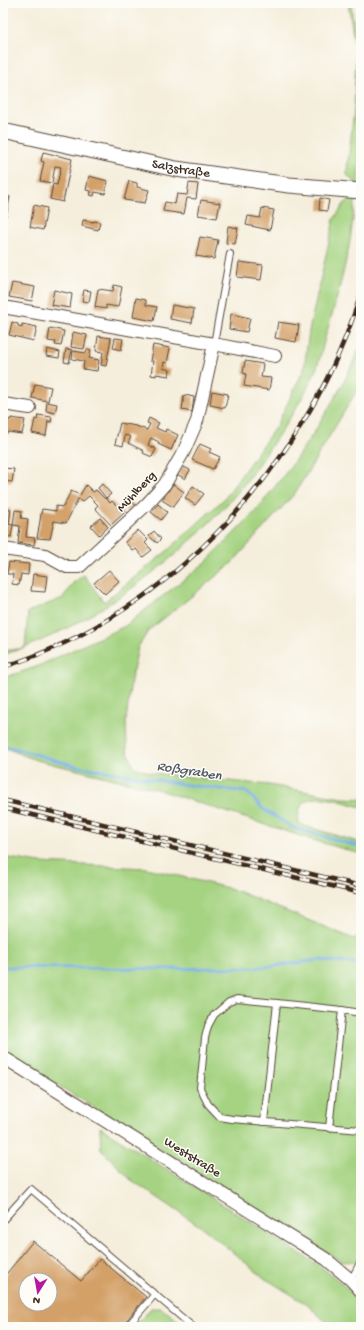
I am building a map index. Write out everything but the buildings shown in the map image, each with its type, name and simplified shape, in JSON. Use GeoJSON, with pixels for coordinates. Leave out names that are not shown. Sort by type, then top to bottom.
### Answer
{"type":"FeatureCollection","features":[{"type":"Feature","properties":{"kind":"street","name":"Salzstraße"},"geometry":{"type":"LineString","coordinates":[[3,131],[176,169],[289,185],[358,190]]}},
{"type":"Feature","properties":{"kind":"street"},"geometry":{"type":"LineString","coordinates":[[3,307],[275,356]]}},
{"type":"Feature","properties":{"kind":"street","name":"Mühlberg"},"geometry":{"type":"LineString","coordinates":[[3,549],[45,555],[67,567],[79,567],[146,505],[165,484],[184,451],[197,421],[214,344]]}},
{"type":"Feature","properties":{"kind":"street"},"geometry":{"type":"LineString","coordinates":[[3,404],[30,408]]}},
{"type":"Feature","properties":{"kind":"street","name":"Weststraße"},"geometry":{"type":"LineString","coordinates":[[3,1056],[326,1259],[351,1280],[361,1291]]}},
{"type":"Feature","properties":{"kind":"lane","name":"Mühlberg"},"geometry":{"type":"LineString","coordinates":[[214,344],[230,254]]}},
{"type":"Feature","properties":{"kind":"lane"},"geometry":{"type":"LineString","coordinates":[[361,1013],[237,999],[229,1002],[214,1014],[208,1026],[205,1038],[200,1088],[208,1104],[220,1117],[361,1130]]}},
{"type":"Feature","properties":{"kind":"lane"},"geometry":{"type":"LineString","coordinates":[[264,1122],[277,1003]]}},
{"type":"Feature","properties":{"kind":"lane"},"geometry":{"type":"LineString","coordinates":[[329,1128],[342,1010]]}},
{"type":"Feature","properties":{"kind":"lane"},"geometry":{"type":"LineString","coordinates":[[3,1220],[31,1189],[193,1327]]}},
{"type":"Feature","properties":{"kind":"lane"},"geometry":{"type":"LineString","coordinates":[[351,1280],[361,1261]]}},
{"type":"Feature","properties":{"kind":"lane"},"geometry":{"type":"LineString","coordinates":[[127,1327],[155,1294]]}},
{"type":"Feature","properties":{"kind":"green space"},"geometry":{"type":"Polygon","coordinates":[[[348,3],[351,3],[359,62],[360,123],[358,185],[347,175],[354,110],[356,52],[348,3]]]}},
{"type":"Feature","properties":{"kind":"green space"},"geometry":{"type":"Polygon","coordinates":[[[356,196],[343,272],[316,370],[294,411],[246,482],[214,518],[188,543],[131,589],[68,627],[25,647],[28,612],[63,598],[73,583],[84,575],[104,602],[167,551],[225,498],[277,425],[304,369],[309,331],[334,219],[345,203],[356,196]]]}},
{"type":"Feature","properties":{"kind":"green space"},"geometry":{"type":"Polygon","coordinates":[[[361,345],[361,384],[295,493],[232,563],[149,630],[138,647],[131,680],[126,721],[127,750],[134,767],[152,773],[269,785],[342,798],[361,799],[361,807],[330,799],[313,798],[302,805],[298,816],[299,823],[305,826],[361,843],[361,854],[156,789],[36,760],[3,747],[3,678],[36,667],[125,626],[206,562],[255,512],[288,470],[315,431],[344,382],[361,345]]]}},
{"type":"Feature","properties":{"kind":"green space"},"geometry":{"type":"Polygon","coordinates":[[[20,649],[3,655],[3,651],[20,649]]]}},
{"type":"Feature","properties":{"kind":"green space"},"geometry":{"type":"Polygon","coordinates":[[[3,857],[40,863],[146,868],[232,889],[354,939],[361,932],[361,1261],[342,1262],[3,1051],[3,857]]]}},
{"type":"Feature","properties":{"kind":"green space"},"geometry":{"type":"Polygon","coordinates":[[[100,1127],[329,1273],[355,1297],[359,1303],[361,1308],[361,1327],[332,1327],[305,1303],[263,1277],[203,1228],[130,1179],[101,1149],[100,1127]]]}},
{"type":"Feature","properties":{"kind":"green space"},"geometry":{"type":"Polygon","coordinates":[[[151,1308],[161,1308],[175,1318],[184,1327],[134,1327],[151,1308]]]}},
{"type":"Feature","properties":{"kind":"waterway","name":"Roßgraben"},"geometry":{"type":"LineString","coordinates":[[3,745],[76,766],[187,785],[247,792],[263,809],[294,828],[361,847]]}},
{"type":"Feature","properties":{"kind":"waterway","name":"Roßgraben"},"geometry":{"type":"LineString","coordinates":[[3,967],[171,969],[265,967],[319,960],[361,964]]}},
{"type":"Feature","properties":{"kind":"railway"},"geometry":{"type":"LineString","coordinates":[[3,667],[65,643],[123,610],[177,570],[227,523],[270,471],[308,414],[338,355],[361,293]]}},
{"type":"Feature","properties":{"kind":"railway"},"geometry":{"type":"LineString","coordinates":[[3,800],[361,886]]}},
{"type":"Feature","properties":{"kind":"railway"},"geometry":{"type":"LineString","coordinates":[[3,808],[361,893]]}}]}
